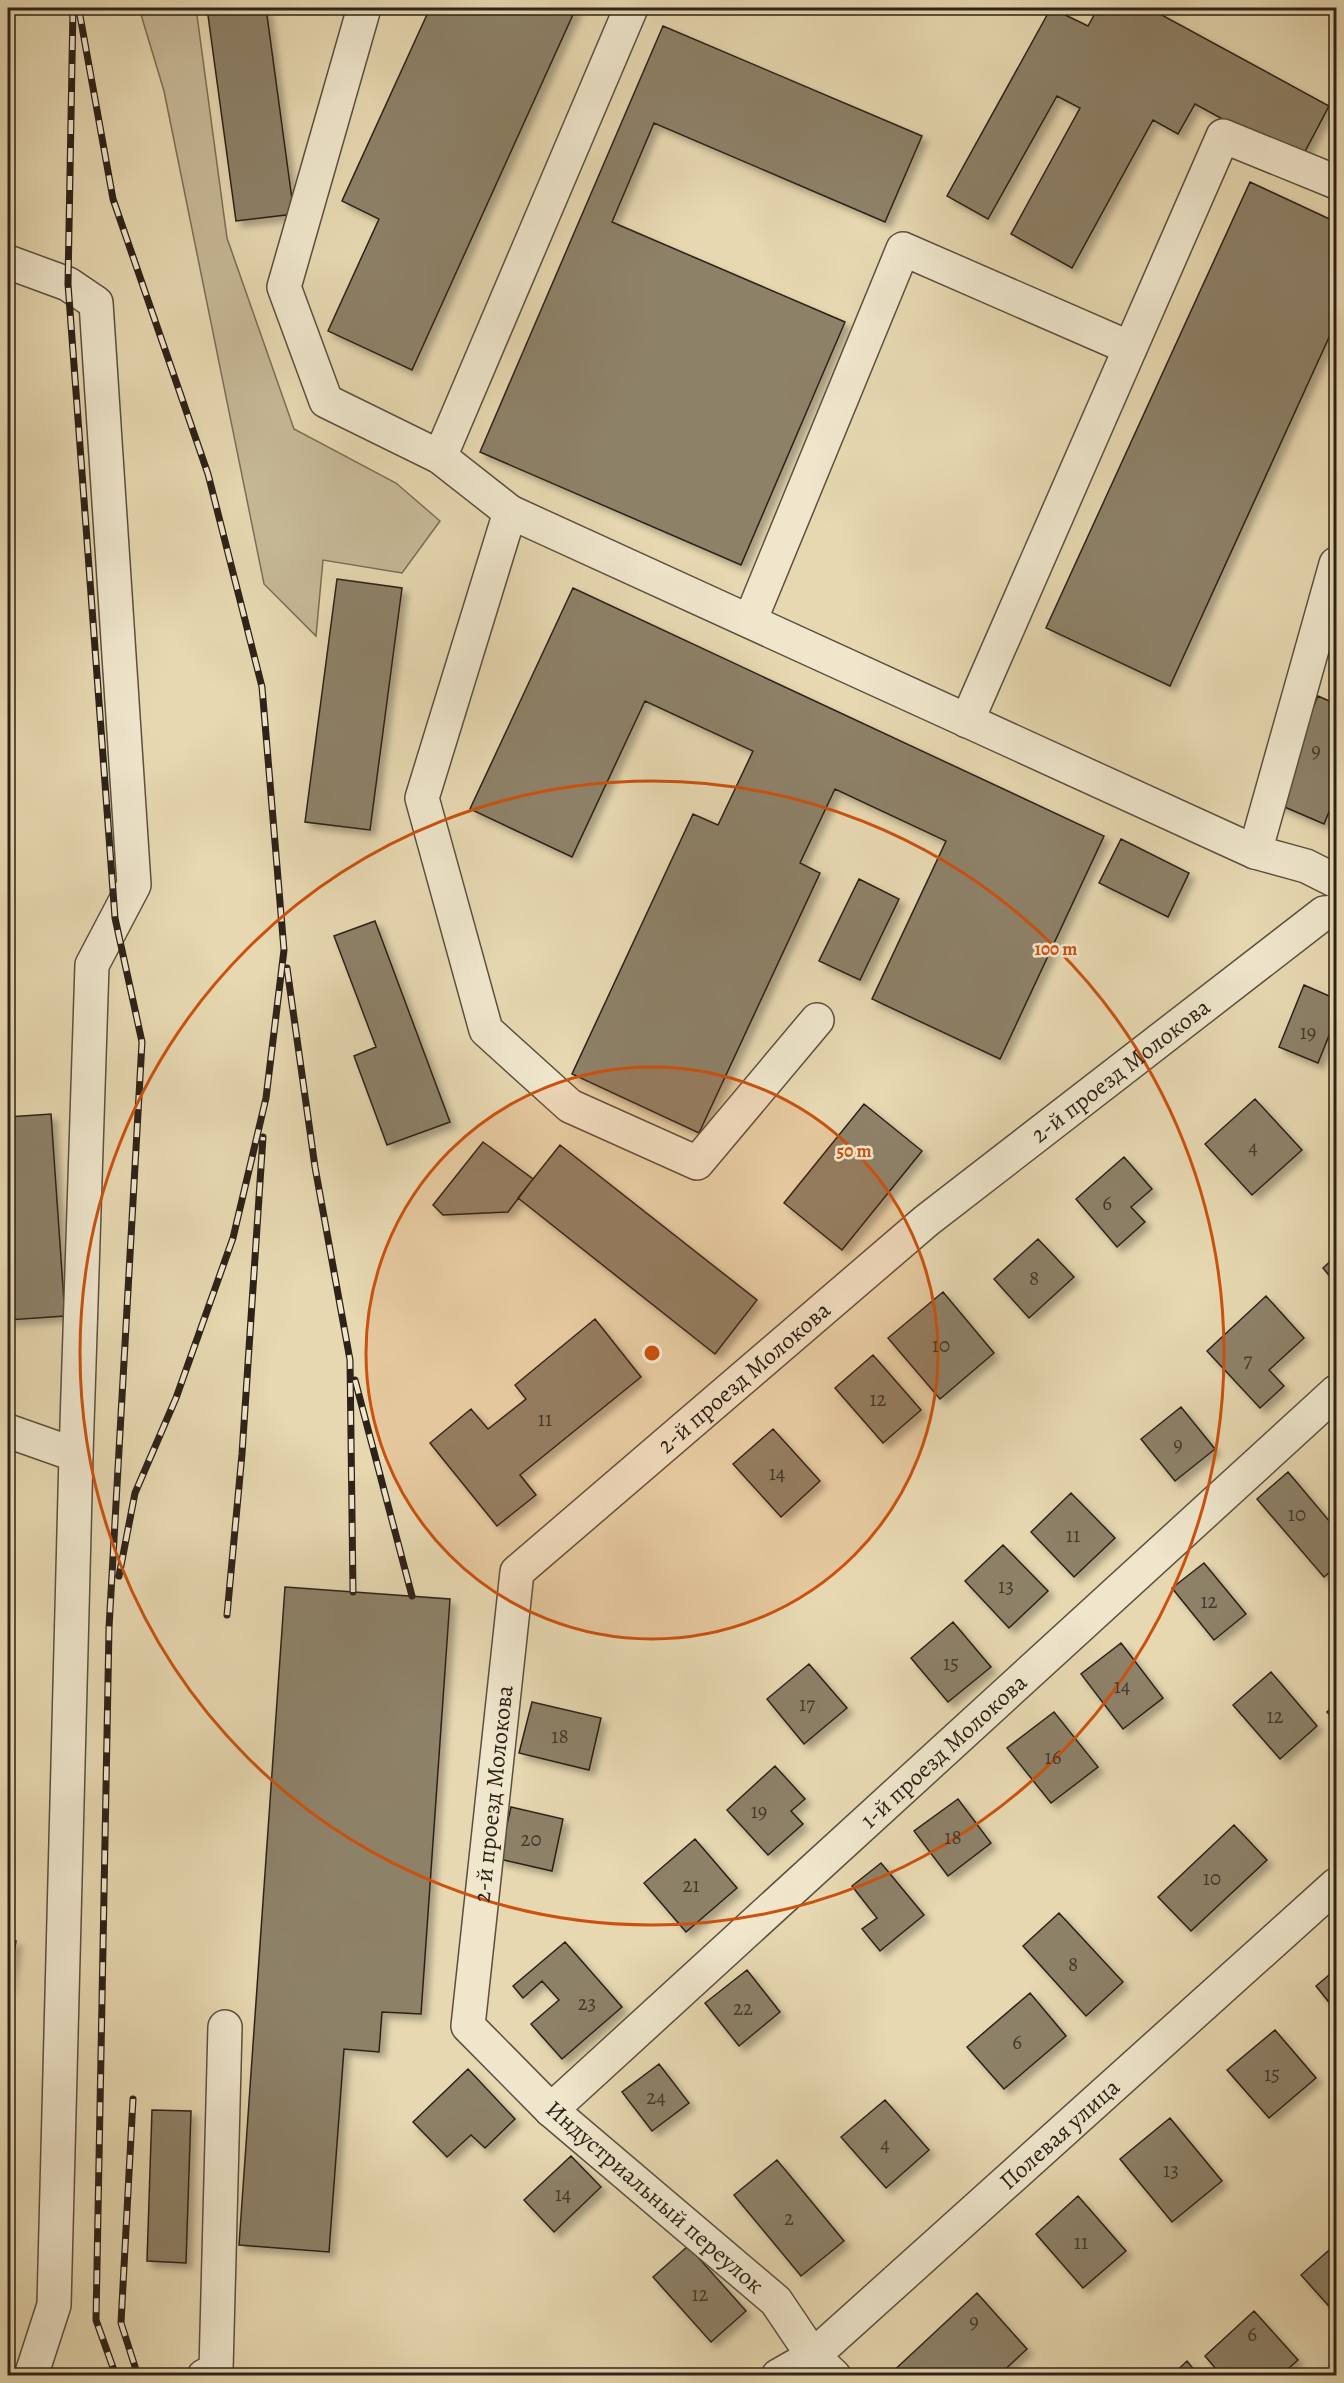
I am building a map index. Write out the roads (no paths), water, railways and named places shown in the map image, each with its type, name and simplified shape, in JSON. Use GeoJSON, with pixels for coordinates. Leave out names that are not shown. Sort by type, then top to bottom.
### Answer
{"type":"FeatureCollection","features":[{"type":"Feature","properties":{"kind":"street"},"geometry":{"type":"LineString","coordinates":[[364,8],[284,287],[326,401],[440,457],[510,512],[1255,852],[1306,866],[1336,881]]}},
{"type":"Feature","properties":{"kind":"street"},"geometry":{"type":"LineString","coordinates":[[440,457],[631,8]]}},
{"type":"Feature","properties":{"kind":"street"},"geometry":{"type":"LineString","coordinates":[[967,721],[1223,136],[1336,182]]}},
{"type":"Feature","properties":{"kind":"street"},"geometry":{"type":"LineString","coordinates":[[750,621],[903,249],[1130,348]]}},
{"type":"Feature","properties":{"kind":"street"},"geometry":{"type":"LineString","coordinates":[[8,262],[68,284],[96,303],[134,885],[92,965],[76,1455],[54,2305],[31,2376]]}},
{"type":"Feature","properties":{"kind":"street"},"geometry":{"type":"LineString","coordinates":[[510,512],[422,798],[486,1030],[570,1106],[697,1163],[817,1020]]}},
{"type":"Feature","properties":{"kind":"street"},"geometry":{"type":"LineString","coordinates":[[1255,852],[1336,564]]}},
{"type":"Feature","properties":{"kind":"street","name":"2-й проезд Молокова"},"geometry":{"type":"LineString","coordinates":[[468,2026],[517,1572],[926,1221],[1324,913],[1336,912]]}},
{"type":"Feature","properties":{"kind":"street","name":"1-й проезд Молокова"},"geometry":{"type":"LineString","coordinates":[[551,2110],[1336,1392]]}},
{"type":"Feature","properties":{"kind":"street"},"geometry":{"type":"LineString","coordinates":[[8,1431],[76,1455]]}},
{"type":"Feature","properties":{"kind":"street","name":"Полевая улица"},"geometry":{"type":"LineString","coordinates":[[778,2376],[824,2366],[1336,1885]]}},
{"type":"Feature","properties":{"kind":"street","name":"Индустриальный переулок"},"geometry":{"type":"LineString","coordinates":[[468,2026],[551,2110],[776,2301],[824,2366]]}},
{"type":"Feature","properties":{"kind":"street"},"geometry":{"type":"LineString","coordinates":[[204,2376],[216,2370],[225,2027]]}},
{"type":"Feature","properties":{"kind":"railway"},"geometry":{"type":"LineString","coordinates":[[73,8],[68,284],[115,918],[142,1042],[109,1628],[96,2320],[116,2376]]}},
{"type":"Feature","properties":{"kind":"railway"},"geometry":{"type":"LineString","coordinates":[[79,10],[113,199],[208,474],[262,687],[284,950],[266,1098],[233,1238],[176,1398],[135,1493],[119,1576]]}},
{"type":"Feature","properties":{"kind":"railway"},"geometry":{"type":"LineString","coordinates":[[287,968],[315,1167],[350,1360],[353,1592]]}},
{"type":"Feature","properties":{"kind":"railway"},"geometry":{"type":"LineString","coordinates":[[227,1615],[242,1454],[263,1137]]}},
{"type":"Feature","properties":{"kind":"railway"},"geometry":{"type":"LineString","coordinates":[[355,1380],[412,1596]]}},
{"type":"Feature","properties":{"kind":"railway"},"geometry":{"type":"LineString","coordinates":[[133,2099],[121,2323],[138,2376]]}}]}
